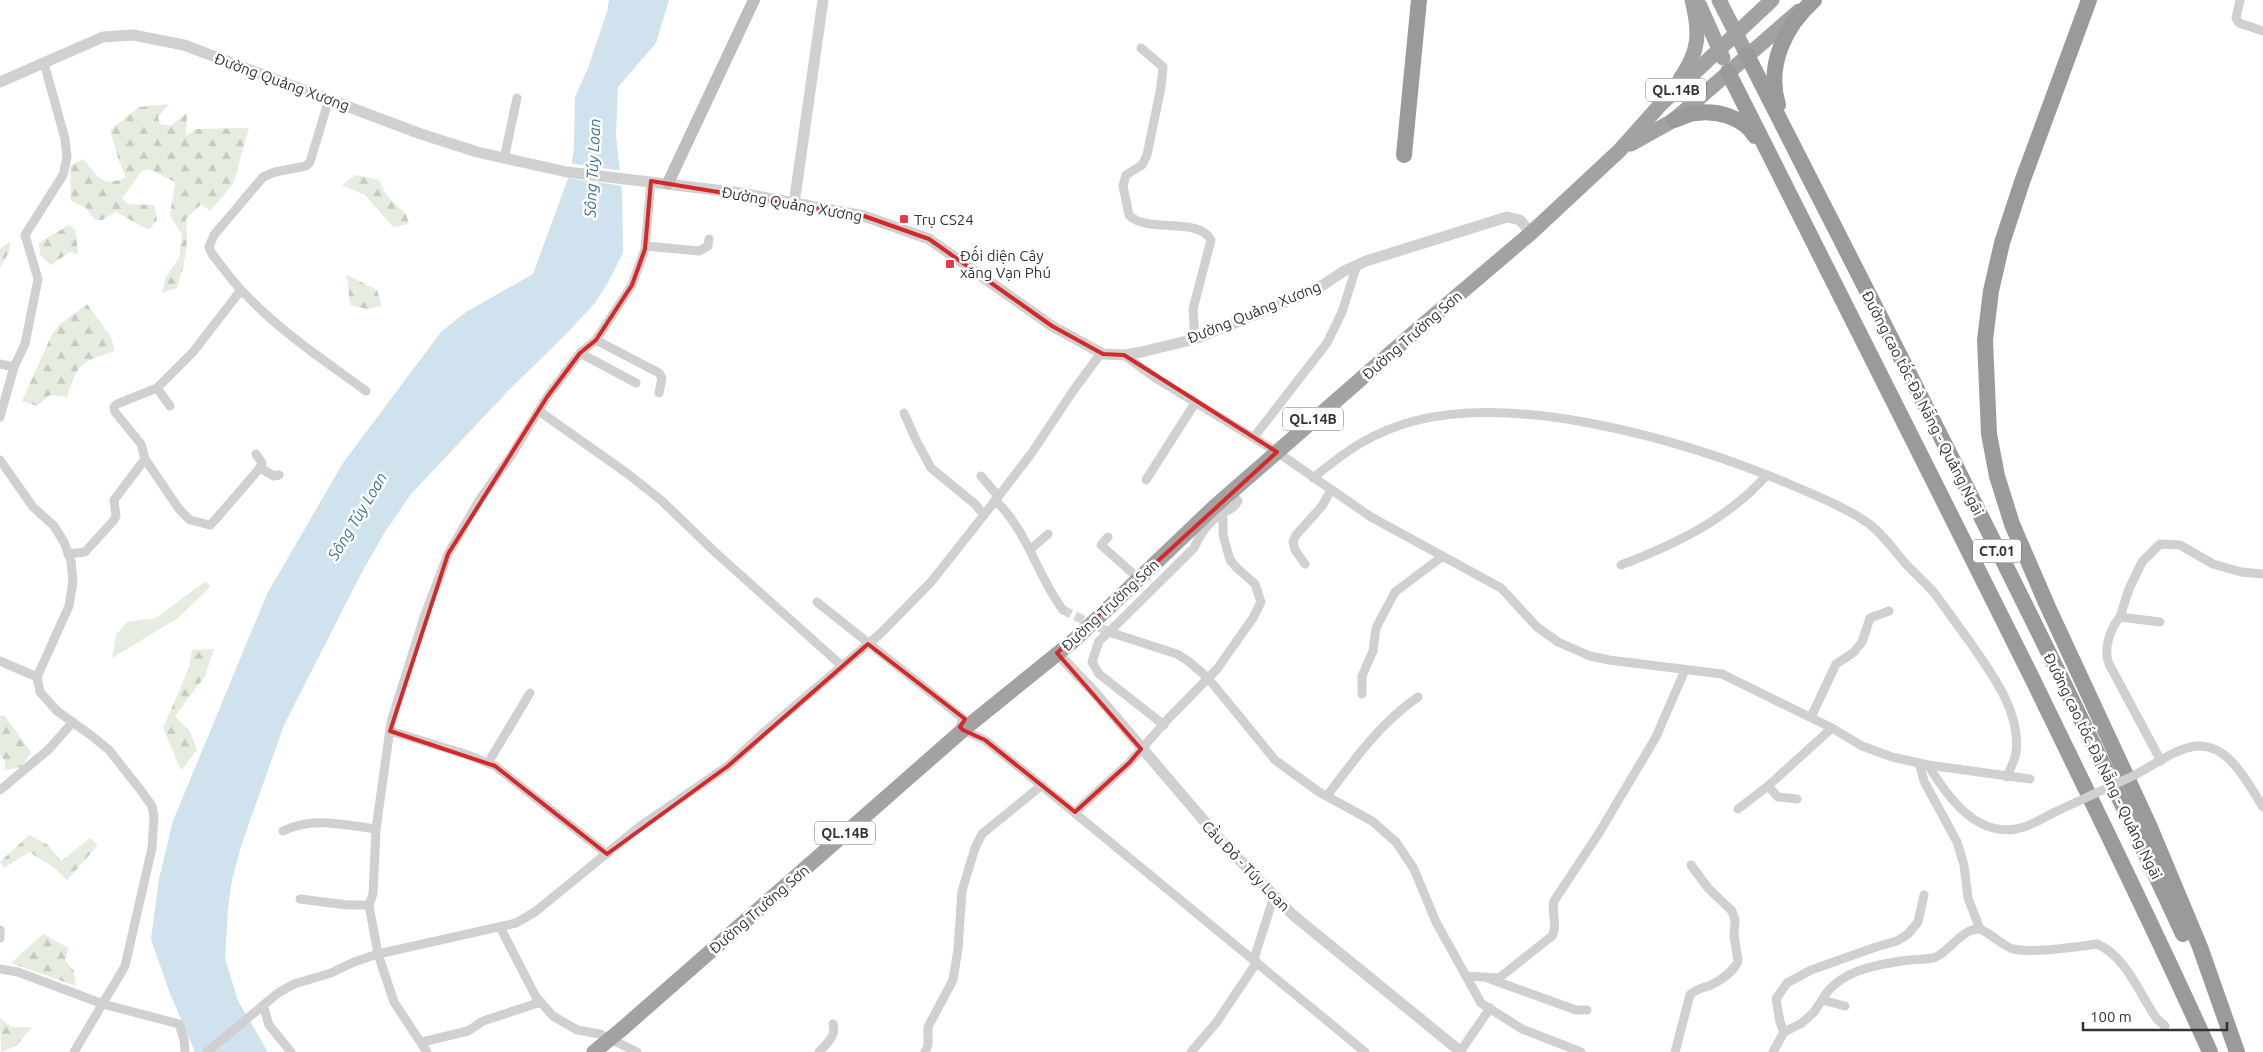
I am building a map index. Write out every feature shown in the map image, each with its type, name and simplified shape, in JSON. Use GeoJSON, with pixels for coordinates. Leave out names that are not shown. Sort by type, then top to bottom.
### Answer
{"type":"FeatureCollection","features":[{"type":"Feature","properties":{"kind":"highway"},"geometry":{"type":"LineString","coordinates":[[1661,104],[1691,63],[1698,25],[1692,0]]}},
{"type":"Feature","properties":{"kind":"highway"},"geometry":{"type":"LineString","coordinates":[[1698,0],[1728,72]]}},
{"type":"Feature","properties":{"kind":"highway"},"geometry":{"type":"LineString","coordinates":[[1718,0],[1747,55]]}},
{"type":"Feature","properties":{"kind":"highway","name":"Đường Trường Sơn"},"geometry":{"type":"LineString","coordinates":[[594,1052],[963,730],[1072,642],[1230,493],[1531,233],[1619,151],[1661,104],[1772,0]]}},
{"type":"Feature","properties":{"kind":"highway"},"geometry":{"type":"LineString","coordinates":[[1807,173],[1782,118],[1774,93],[1775,74],[1786,33],[1813,0]]}},
{"type":"Feature","properties":{"kind":"highway","name":"Đường Trường Sơn"},"geometry":{"type":"LineString","coordinates":[[1619,151],[1674,120],[1813,0]]}},
{"type":"Feature","properties":{"kind":"highway"},"geometry":{"type":"LineString","coordinates":[[2089,0],[2022,182],[2002,243],[1993,282],[1985,340],[1989,434],[1997,476],[2012,524],[2047,605],[2149,825],[2200,947],[2237,1052]]}},
{"type":"Feature","properties":{"kind":"highway"},"geometry":{"type":"LineString","coordinates":[[1404,150],[1418,8]]}},
{"type":"Feature","properties":{"kind":"highway","name":"Đường cao tốc Đà Nẵng - Quảng Ngãi"},"geometry":{"type":"LineString","coordinates":[[1747,55],[1945,444],[2125,808],[2237,1052]]}},
{"type":"Feature","properties":{"kind":"highway","name":"Đường cao tốc Đà Nẵng - Quảng Ngãi"},"geometry":{"type":"LineString","coordinates":[[1728,72],[1920,452],[2105,827],[2163,947],[2210,1052]]}},
{"type":"Feature","properties":{"kind":"highway"},"geometry":{"type":"LineString","coordinates":[[1674,120],[1695,113],[1716,113],[1739,120],[1751,130],[1785,184]]}},
{"type":"Feature","properties":{"kind":"main road"},"geometry":{"type":"LineString","coordinates":[[668,183],[754,0]]}},
{"type":"Feature","properties":{"kind":"street"},"geometry":{"type":"LineString","coordinates":[[794,204],[823,0]]}},
{"type":"Feature","properties":{"kind":"street"},"geometry":{"type":"LineString","coordinates":[[2240,0],[2236,18],[2239,23],[2263,31]]}},
{"type":"Feature","properties":{"kind":"street","name":"Đường Quảng Xương"},"geometry":{"type":"LineString","coordinates":[[0,82],[103,37],[133,35],[184,45],[421,134],[504,159],[567,172],[741,193],[864,216],[929,239],[1052,326],[1101,353],[1124,355],[1195,338],[1279,305],[1323,285],[1357,265],[1412,245],[1507,217],[1520,220],[1531,233]]}},
{"type":"Feature","properties":{"kind":"street"},"geometry":{"type":"LineString","coordinates":[[1142,48],[1163,67],[1161,87],[1147,155],[1142,165],[1126,175],[1123,186],[1129,215],[1132,218],[1145,222],[1200,230],[1211,240],[1194,309],[1195,338]]}},
{"type":"Feature","properties":{"kind":"street"},"geometry":{"type":"LineString","coordinates":[[0,417],[14,367],[25,344],[38,279],[25,235],[63,175],[67,156],[44,63]]}},
{"type":"Feature","properties":{"kind":"street"},"geometry":{"type":"LineString","coordinates":[[504,159],[517,98]]}},
{"type":"Feature","properties":{"kind":"street"},"geometry":{"type":"LineString","coordinates":[[329,99],[313,154],[306,166],[275,172],[263,177],[214,235],[209,247],[212,254],[241,290],[288,333],[366,391]]}},
{"type":"Feature","properties":{"kind":"street"},"geometry":{"type":"LineString","coordinates":[[427,1052],[394,1002],[378,954],[369,905],[373,894],[376,829],[390,731],[424,617],[448,554],[480,499],[511,456],[547,396],[580,353],[596,340],[632,285],[646,246],[646,181]]}},
{"type":"Feature","properties":{"kind":"street"},"geometry":{"type":"LineString","coordinates":[[646,246],[699,251],[708,246],[709,239]]}},
{"type":"Feature","properties":{"kind":"street"},"geometry":{"type":"LineString","coordinates":[[1254,437],[1327,344],[1342,312],[1357,265]]}},
{"type":"Feature","properties":{"kind":"street"},"geometry":{"type":"LineString","coordinates":[[241,290],[193,352],[157,388],[117,404],[114,407],[115,412],[141,444],[145,459],[179,509],[190,520],[210,525],[260,468],[262,463],[256,454]]}},
{"type":"Feature","properties":{"kind":"street"},"geometry":{"type":"LineString","coordinates":[[596,340],[659,373],[662,378],[659,393]]}},
{"type":"Feature","properties":{"kind":"street"},"geometry":{"type":"LineString","coordinates":[[580,353],[636,383]]}},
{"type":"Feature","properties":{"kind":"street"},"geometry":{"type":"LineString","coordinates":[[207,1052],[263,1005],[294,984],[331,973],[354,962],[378,954],[516,923],[535,912],[640,827],[728,766],[763,733],[868,644],[931,582],[1031,454],[1073,390],[1101,353]]}},
{"type":"Feature","properties":{"kind":"street"},"geometry":{"type":"LineString","coordinates":[[1124,355],[1195,403],[1254,437],[1372,516],[1501,588],[1537,627],[1558,642],[1590,656],[1644,665],[1722,674],[1832,728],[1862,746],[1892,757],[1924,764],[2030,779]]}},
{"type":"Feature","properties":{"kind":"street"},"geometry":{"type":"LineString","coordinates":[[0,364],[14,367]]}},
{"type":"Feature","properties":{"kind":"street"},"geometry":{"type":"LineString","coordinates":[[157,388],[170,406]]}},
{"type":"Feature","properties":{"kind":"street"},"geometry":{"type":"LineString","coordinates":[[1146,480],[1195,403]]}},
{"type":"Feature","properties":{"kind":"street"},"geometry":{"type":"LineString","coordinates":[[539,411],[628,474],[662,501],[716,553],[842,666]]}},
{"type":"Feature","properties":{"kind":"street"},"geometry":{"type":"LineString","coordinates":[[904,413],[931,468],[963,494],[984,515]]}},
{"type":"Feature","properties":{"kind":"street"},"geometry":{"type":"LineString","coordinates":[[1313,478],[1360,442],[1393,427],[1430,418],[1481,414],[1521,415],[1590,424],[1684,446],[1766,475],[1829,501],[1868,523],[1885,538],[1905,563],[1935,593],[1998,682],[2006,698],[2016,741],[2014,759],[2007,777]]}},
{"type":"Feature","properties":{"kind":"street"},"geometry":{"type":"LineString","coordinates":[[68,554],[85,552],[114,520],[116,516],[114,500],[145,459]]}},
{"type":"Feature","properties":{"kind":"street"},"geometry":{"type":"LineString","coordinates":[[0,460],[33,507],[54,526],[64,542],[73,580],[68,606],[37,677],[40,692],[57,711],[92,736],[114,757],[140,788],[152,806],[154,817],[152,848],[125,966],[76,1051]]}},
{"type":"Feature","properties":{"kind":"street"},"geometry":{"type":"LineString","coordinates":[[260,468],[274,476],[279,474]]}},
{"type":"Feature","properties":{"kind":"street"},"geometry":{"type":"LineString","coordinates":[[1621,565],[1682,539],[1716,519],[1750,494],[1766,475]]}},
{"type":"Feature","properties":{"kind":"street"},"geometry":{"type":"LineString","coordinates":[[981,476],[1009,513],[1031,549],[1050,590],[1063,610]]}},
{"type":"Feature","properties":{"kind":"street"},"geometry":{"type":"LineString","coordinates":[[1305,564],[1295,550],[1294,542],[1296,535],[1322,506],[1331,490]]}},
{"type":"Feature","properties":{"kind":"street"},"geometry":{"type":"LineString","coordinates":[[1164,725],[1099,674],[1092,662],[1094,653],[1098,640],[1109,632],[1194,548],[1198,540],[1220,514],[1229,512],[1235,506],[1238,501],[1230,493]]}},
{"type":"Feature","properties":{"kind":"street"},"geometry":{"type":"LineString","coordinates":[[1075,812],[1130,763],[1141,748],[1217,670],[1253,618],[1261,602],[1255,584],[1230,560],[1222,535],[1223,518],[1220,514]]}},
{"type":"Feature","properties":{"kind":"street"},"geometry":{"type":"LineString","coordinates":[[1031,549],[1048,534]]}},
{"type":"Feature","properties":{"kind":"street"},"geometry":{"type":"LineString","coordinates":[[1108,537],[1101,545],[1139,579]]}},
{"type":"Feature","properties":{"kind":"street"},"geometry":{"type":"LineString","coordinates":[[2161,761],[2107,658],[2112,627],[2120,617],[2129,589],[2142,562],[2160,544],[2180,545],[2213,564],[2241,572],[2263,574]]}},
{"type":"Feature","properties":{"kind":"street"},"geometry":{"type":"LineString","coordinates":[[1362,694],[1362,676],[1373,651],[1376,628],[1395,592],[1443,556]]}},
{"type":"Feature","properties":{"kind":"street"},"geometry":{"type":"LineString","coordinates":[[817,602],[963,719],[960,727],[963,730],[985,740],[1042,785],[1366,1052]]}},
{"type":"Feature","properties":{"kind":"street"},"geometry":{"type":"LineString","coordinates":[[1810,717],[1836,664],[1858,648],[1870,618],[1888,611]]}},
{"type":"Feature","properties":{"kind":"street"},"geometry":{"type":"LineString","coordinates":[[2120,617],[2160,622]]}},
{"type":"Feature","properties":{"kind":"street"},"geometry":{"type":"LineString","coordinates":[[1109,632],[1177,654],[1208,678],[1275,760],[1327,796],[1372,821],[1396,842],[1414,869],[1436,922],[1481,1003],[1522,1029],[1581,1052]]}},
{"type":"Feature","properties":{"kind":"street","name":"Cầu Đỏ - Túy Loan"},"geometry":{"type":"LineString","coordinates":[[1057,653],[1095,694],[1223,843],[1274,896],[1294,915],[1460,1052]]}},
{"type":"Feature","properties":{"kind":"street"},"geometry":{"type":"LineString","coordinates":[[0,661],[37,677]]}},
{"type":"Feature","properties":{"kind":"street"},"geometry":{"type":"LineString","coordinates":[[1466,976],[1499,978],[1552,936],[1555,930],[1554,901],[1599,833],[1656,738],[1685,670]]}},
{"type":"Feature","properties":{"kind":"street"},"geometry":{"type":"LineString","coordinates":[[488,763],[530,693]]}},
{"type":"Feature","properties":{"kind":"street"},"geometry":{"type":"LineString","coordinates":[[1327,796],[1377,732],[1396,713],[1418,697]]}},
{"type":"Feature","properties":{"kind":"street"},"geometry":{"type":"LineString","coordinates":[[0,790],[48,750],[73,722]]}},
{"type":"Feature","properties":{"kind":"street"},"geometry":{"type":"LineString","coordinates":[[1738,809],[1768,786],[1832,728]]}},
{"type":"Feature","properties":{"kind":"street"},"geometry":{"type":"LineString","coordinates":[[390,731],[488,763],[511,777],[560,819],[607,854]]}},
{"type":"Feature","properties":{"kind":"street"},"geometry":{"type":"LineString","coordinates":[[1924,764],[1942,788],[1966,813],[1990,829],[2017,829],[2136,775],[2191,746],[2205,746],[2218,751],[2231,760],[2263,807]]}},
{"type":"Feature","properties":{"kind":"street"},"geometry":{"type":"LineString","coordinates":[[1924,764],[1924,781],[1957,842],[1964,865],[1968,898],[1980,929],[1994,940],[2013,949],[2098,944],[2117,958],[2157,1019],[2165,1026]]}},
{"type":"Feature","properties":{"kind":"street"},"geometry":{"type":"LineString","coordinates":[[924,1052],[928,1045],[928,1027],[953,980],[958,949],[962,891],[975,848],[982,834],[1042,785]]}},
{"type":"Feature","properties":{"kind":"street"},"geometry":{"type":"LineString","coordinates":[[1768,786],[1778,797],[1797,799]]}},
{"type":"Feature","properties":{"kind":"street"},"geometry":{"type":"LineString","coordinates":[[283,831],[293,826],[317,822],[376,829]]}},
{"type":"Feature","properties":{"kind":"street"},"geometry":{"type":"LineString","coordinates":[[1675,1052],[1690,995],[1715,982],[1734,967],[1738,961],[1734,935],[1735,920],[1732,912],[1708,888],[1691,865]]}},
{"type":"Feature","properties":{"kind":"street"},"geometry":{"type":"LineString","coordinates":[[1784,1032],[1780,1022],[1776,999],[1787,984],[1811,970],[1897,941],[1908,934],[1918,922],[1924,895]]}},
{"type":"Feature","properties":{"kind":"street"},"geometry":{"type":"LineString","coordinates":[[1191,1052],[1216,1023],[1256,961],[1274,896]]}},
{"type":"Feature","properties":{"kind":"street"},"geometry":{"type":"LineString","coordinates":[[300,899],[347,905],[369,905]]}},
{"type":"Feature","properties":{"kind":"street"},"geometry":{"type":"LineString","coordinates":[[500,927],[540,1002],[553,1016],[577,1030],[600,1034],[637,1052]]}},
{"type":"Feature","properties":{"kind":"street"},"geometry":{"type":"LineString","coordinates":[[1773,1052],[1784,1032],[1802,1024],[1814,1012],[1832,987],[1851,974],[1884,964],[1936,957],[1968,932],[1980,929]]}},
{"type":"Feature","properties":{"kind":"street"},"geometry":{"type":"LineString","coordinates":[[0,930],[0,938]]}},
{"type":"Feature","properties":{"kind":"street"},"geometry":{"type":"LineString","coordinates":[[0,969],[18,972],[103,1004],[179,1024],[184,1039],[185,1052]]}},
{"type":"Feature","properties":{"kind":"street"},"geometry":{"type":"LineString","coordinates":[[1487,978],[1576,1010],[1587,1010]]}},
{"type":"Feature","properties":{"kind":"street"},"geometry":{"type":"LineString","coordinates":[[1822,1000],[1845,1006]]}},
{"type":"Feature","properties":{"kind":"street"},"geometry":{"type":"LineString","coordinates":[[422,1042],[468,1031],[483,1020],[540,1002]]}},
{"type":"Feature","properties":{"kind":"street"},"geometry":{"type":"LineString","coordinates":[[263,1005],[269,1025],[291,1052]]}},
{"type":"Feature","properties":{"kind":"street"},"geometry":{"type":"LineString","coordinates":[[1460,1052],[1490,1008]]}},
{"type":"Feature","properties":{"kind":"street"},"geometry":{"type":"LineString","coordinates":[[819,1052],[833,1035],[835,1029],[833,1024]]}},
{"type":"Feature","properties":{"kind":"highlighted area"},"geometry":{"type":"Polygon","coordinates":[[[651,181],[864,216],[929,239],[1052,326],[1103,354],[1124,355],[1277,452],[1057,653],[1141,749],[1129,763],[1075,812],[985,740],[963,730],[960,727],[965,719],[868,644],[728,766],[607,854],[495,766],[390,731],[448,554],[547,397],[580,353],[596,340],[632,285],[645,249],[651,181]]]}},
{"type":"Feature","properties":{"kind":"green space"},"geometry":{"type":"Polygon","coordinates":[[[169,104],[158,117],[160,124],[170,126],[187,113],[186,136],[197,129],[249,128],[233,184],[210,211],[201,204],[186,219],[186,254],[177,288],[162,293],[166,277],[179,258],[182,235],[170,216],[175,182],[149,169],[141,172],[122,198],[127,204],[154,205],[157,220],[149,230],[116,212],[102,220],[95,220],[86,208],[71,201],[70,166],[83,159],[101,179],[111,182],[126,177],[110,130],[139,107],[169,104]]]}},
{"type":"Feature","properties":{"kind":"green space"},"geometry":{"type":"Polygon","coordinates":[[[356,175],[379,180],[387,196],[406,214],[409,224],[393,227],[365,195],[342,185],[356,175]]]}},
{"type":"Feature","properties":{"kind":"green space"},"geometry":{"type":"Polygon","coordinates":[[[69,225],[76,231],[78,254],[70,252],[51,265],[40,255],[39,243],[69,225]]]}},
{"type":"Feature","properties":{"kind":"green space"},"geometry":{"type":"Polygon","coordinates":[[[10,241],[9,252],[0,268],[0,249],[10,241]]]}},
{"type":"Feature","properties":{"kind":"green space"},"geometry":{"type":"Polygon","coordinates":[[[347,275],[377,290],[382,306],[367,309],[350,305],[347,275]]]}},
{"type":"Feature","properties":{"kind":"green space"},"geometry":{"type":"Polygon","coordinates":[[[87,304],[111,337],[115,351],[88,361],[83,365],[75,376],[67,397],[50,395],[37,406],[22,401],[52,334],[60,324],[87,304]]]}},
{"type":"Feature","properties":{"kind":"green space"},"geometry":{"type":"Polygon","coordinates":[[[206,581],[210,587],[178,618],[112,658],[116,635],[127,622],[156,618],[206,581]]]}},
{"type":"Feature","properties":{"kind":"green space"},"geometry":{"type":"Polygon","coordinates":[[[214,649],[205,676],[175,716],[190,731],[197,750],[181,770],[163,728],[189,668],[192,650],[214,649]]]}},
{"type":"Feature","properties":{"kind":"green space"},"geometry":{"type":"Polygon","coordinates":[[[4,715],[31,752],[22,767],[5,770],[5,761],[0,755],[0,716],[4,715]]]}},
{"type":"Feature","properties":{"kind":"green space"},"geometry":{"type":"Polygon","coordinates":[[[29,835],[48,845],[61,861],[90,838],[98,845],[67,880],[53,867],[29,852],[4,868],[0,862],[29,835]]]}},
{"type":"Feature","properties":{"kind":"green space"},"geometry":{"type":"Polygon","coordinates":[[[43,934],[69,948],[65,960],[74,971],[76,986],[11,963],[43,934]]]}},
{"type":"Feature","properties":{"kind":"green space"},"geometry":{"type":"Polygon","coordinates":[[[0,1018],[12,1027],[32,1027],[16,1046],[1,1052],[0,1018]]]}},
{"type":"Feature","properties":{"kind":"water","name":"Sông Túy Loan"},"geometry":{"type":"Polygon","coordinates":[[[609,0],[669,0],[656,43],[618,87],[616,136],[622,193],[623,253],[595,303],[509,390],[411,494],[385,532],[363,570],[284,725],[241,846],[232,880],[225,958],[238,1001],[268,1052],[195,1052],[169,991],[151,939],[159,879],[173,821],[267,594],[343,463],[441,332],[466,312],[533,274],[570,173],[574,149],[575,97],[588,68],[607,12],[609,0]]]}},
{"type":"Feature","properties":{"kind":"pier"},"geometry":{"type":"Polygon","coordinates":[[[569,163],[622,171],[624,186],[566,178],[569,163]]]}},
{"type":"Feature","properties":{"kind":"tunnel"},"geometry":{"type":"LineString","coordinates":[[1063,610],[1109,632]]}},
{"type":"Feature","properties":{"kind":"place","name":"Trụ CS24"},"geometry":{"type":"Point","coordinates":[904,219]}},
{"type":"Feature","properties":{"kind":"place","name":"Đối diện Cây xăng Vạn Phú"},"geometry":{"type":"Point","coordinates":[950,264]}}]}
